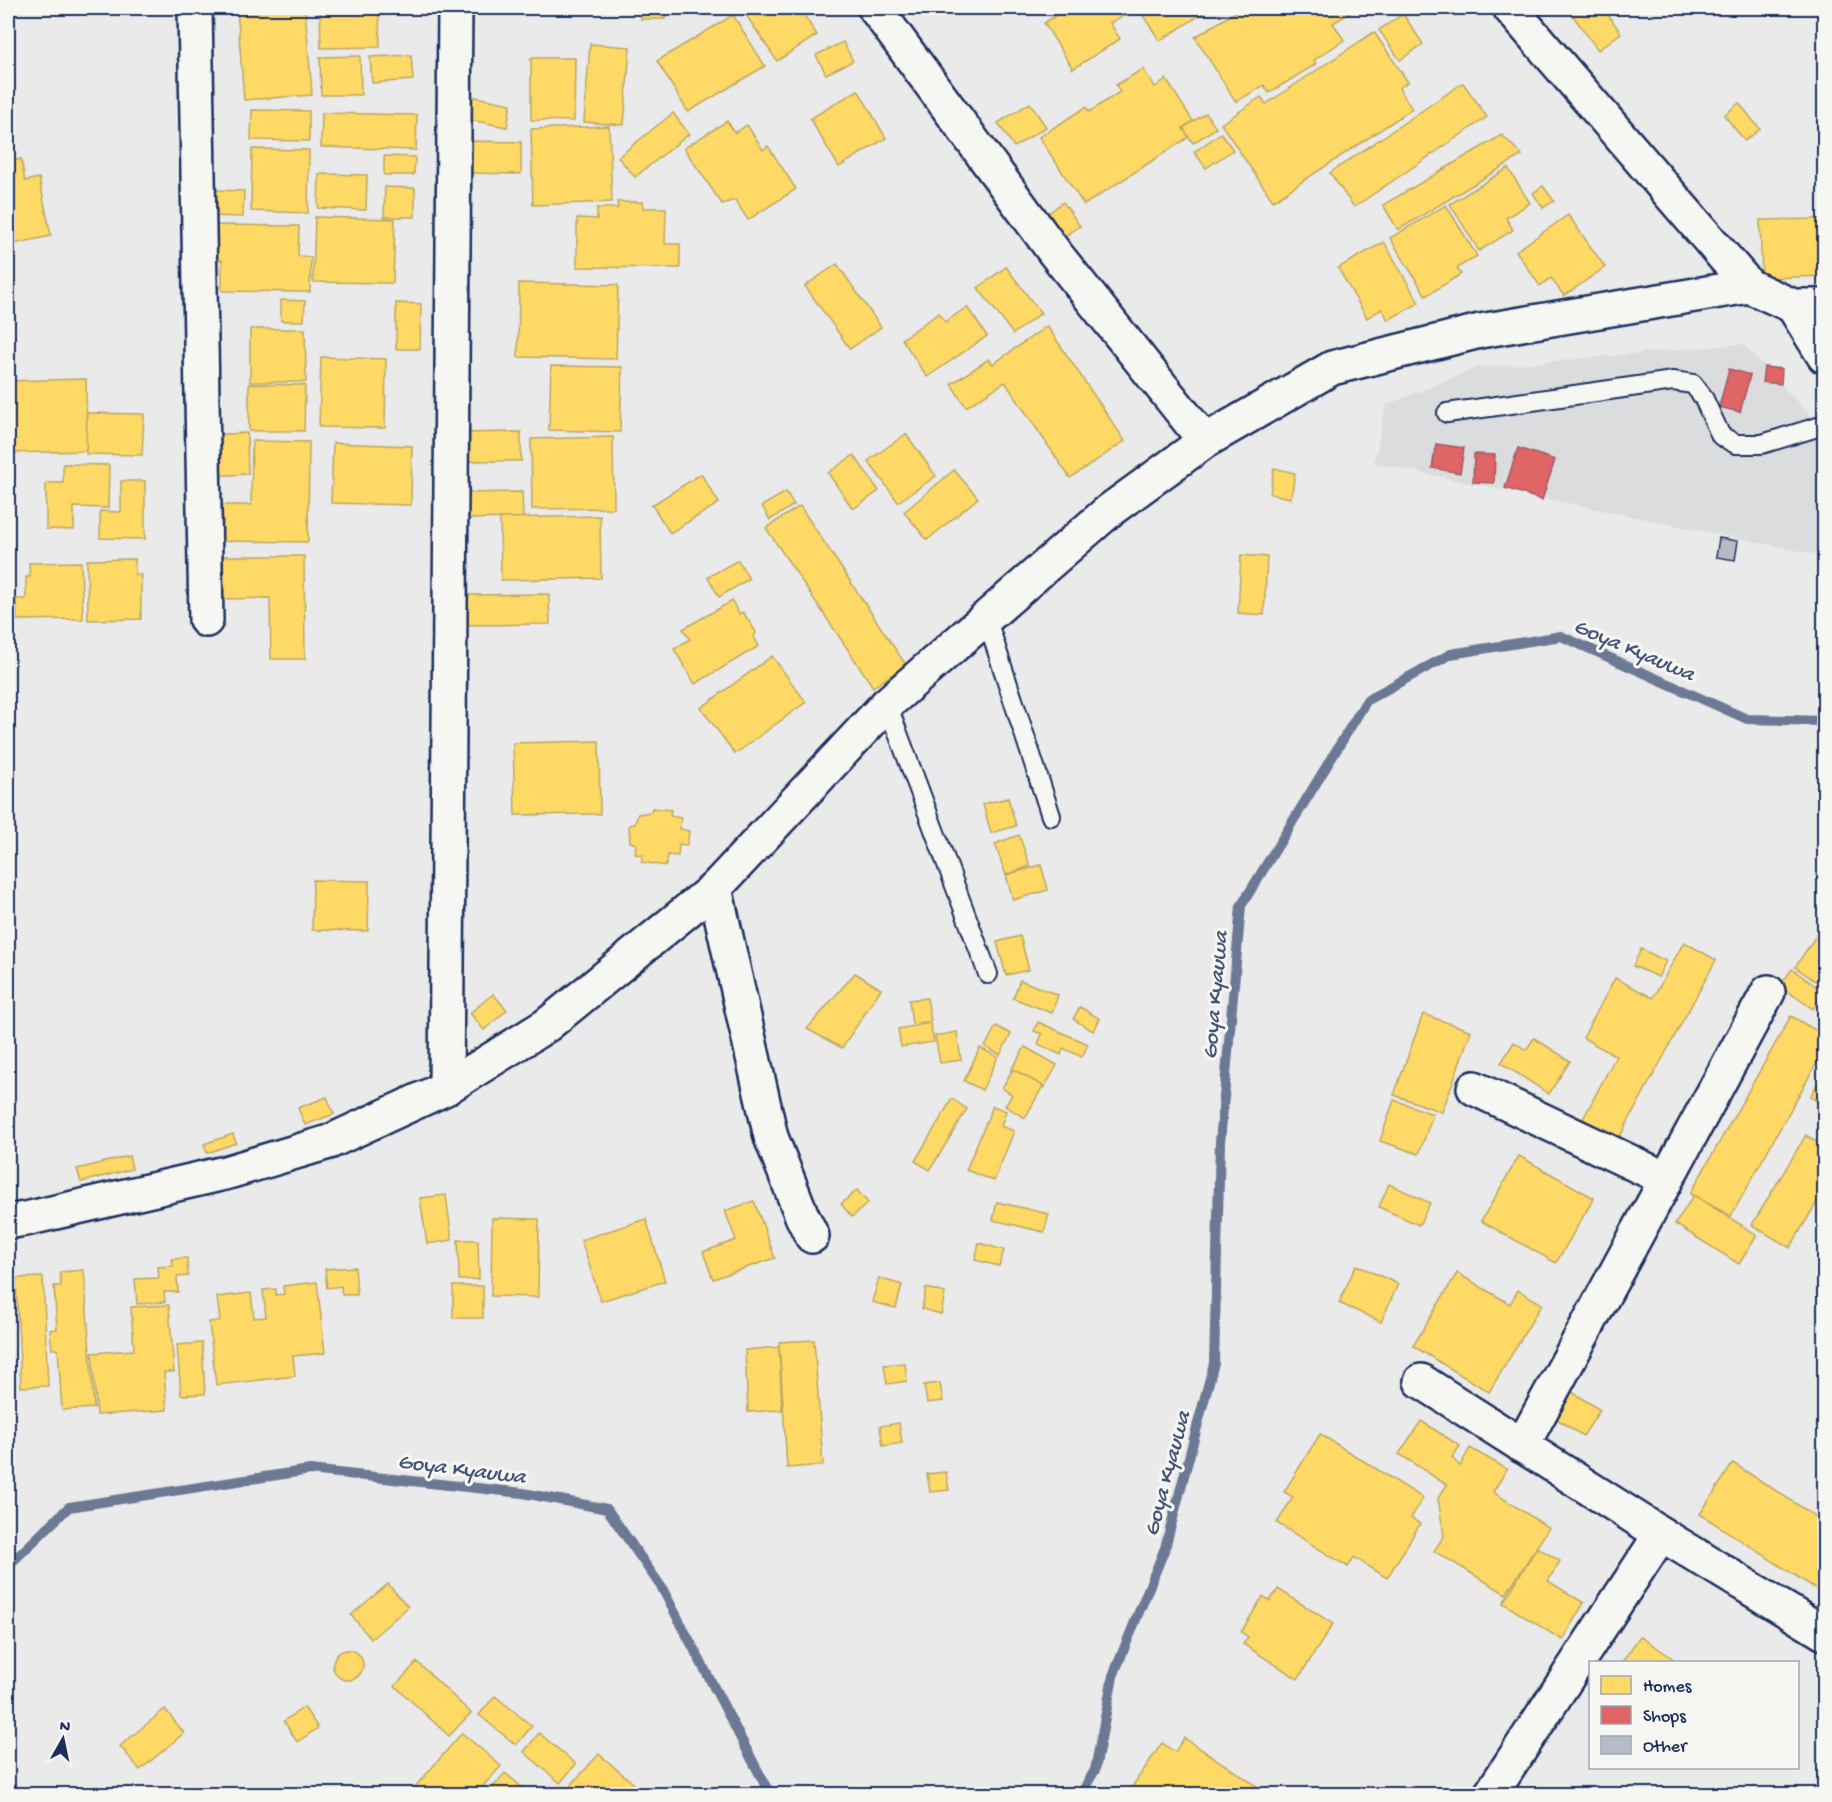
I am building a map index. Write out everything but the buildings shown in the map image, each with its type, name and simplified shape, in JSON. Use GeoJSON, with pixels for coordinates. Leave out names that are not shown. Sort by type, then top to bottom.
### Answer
{"type":"FeatureCollection","features":[{"type":"Feature","properties":{"kind":"street"},"geometry":{"type":"LineString","coordinates":[[195,8],[206,620]]}},
{"type":"Feature","properties":{"kind":"street"},"geometry":{"type":"LineString","coordinates":[[446,1088],[455,8]]}},
{"type":"Feature","properties":{"kind":"street"},"geometry":{"type":"LineString","coordinates":[[875,8],[1055,254],[1205,441]]}},
{"type":"Feature","properties":{"kind":"street"},"geometry":{"type":"LineString","coordinates":[[1510,8],[1749,286]]}},
{"type":"Feature","properties":{"kind":"street"},"geometry":{"type":"LineString","coordinates":[[8,1222],[225,1173],[329,1142],[446,1088],[547,1026],[715,888],[887,704],[1110,510],[1205,441],[1332,368],[1480,331],[1749,286],[1809,306],[1824,356]]}},
{"type":"Feature","properties":{"kind":"street"},"geometry":{"type":"LineString","coordinates":[[715,888],[771,1137],[812,1236]]}},
{"type":"Feature","properties":{"kind":"street"},"geometry":{"type":"LineString","coordinates":[[1522,1446],[1768,992]]}},
{"type":"Feature","properties":{"kind":"street"},"geometry":{"type":"LineString","coordinates":[[1474,1088],[1666,1179]]}},
{"type":"Feature","properties":{"kind":"street"},"geometry":{"type":"LineString","coordinates":[[1421,1381],[1661,1534],[1824,1633]]}},
{"type":"Feature","properties":{"kind":"street"},"geometry":{"type":"LineString","coordinates":[[1491,1794],[1661,1534]]}},
{"type":"Feature","properties":{"kind":"lane"},"geometry":{"type":"LineString","coordinates":[[1446,413],[1673,381],[1693,384],[1703,397],[1721,436],[1737,444],[1762,444],[1824,425]]}},
{"type":"Feature","properties":{"kind":"lane"},"geometry":{"type":"LineString","coordinates":[[986,617],[1051,816]]}},
{"type":"Feature","properties":{"kind":"lane"},"geometry":{"type":"LineString","coordinates":[[887,704],[987,974]]}},
{"type":"Feature","properties":{"kind":"shaded area"},"geometry":{"type":"Polygon","coordinates":[[[1743,344],[1824,430],[1824,556],[1374,463],[1386,405],[1477,368],[1743,344]]]}},
{"type":"Feature","properties":{"kind":"waterway","name":"Goya Kyauwa"},"geometry":{"type":"LineString","coordinates":[[1081,1794],[1095,1770],[1113,1676],[1165,1548],[1214,1363],[1220,1142],[1241,906],[1367,700],[1451,654],[1561,636],[1747,719],[1824,721]]}},
{"type":"Feature","properties":{"kind":"waterway","name":"Goya Kyauwa"},"geometry":{"type":"LineString","coordinates":[[8,1566],[69,1507],[310,1470],[523,1493],[607,1509],[662,1588],[770,1794]]}}]}
